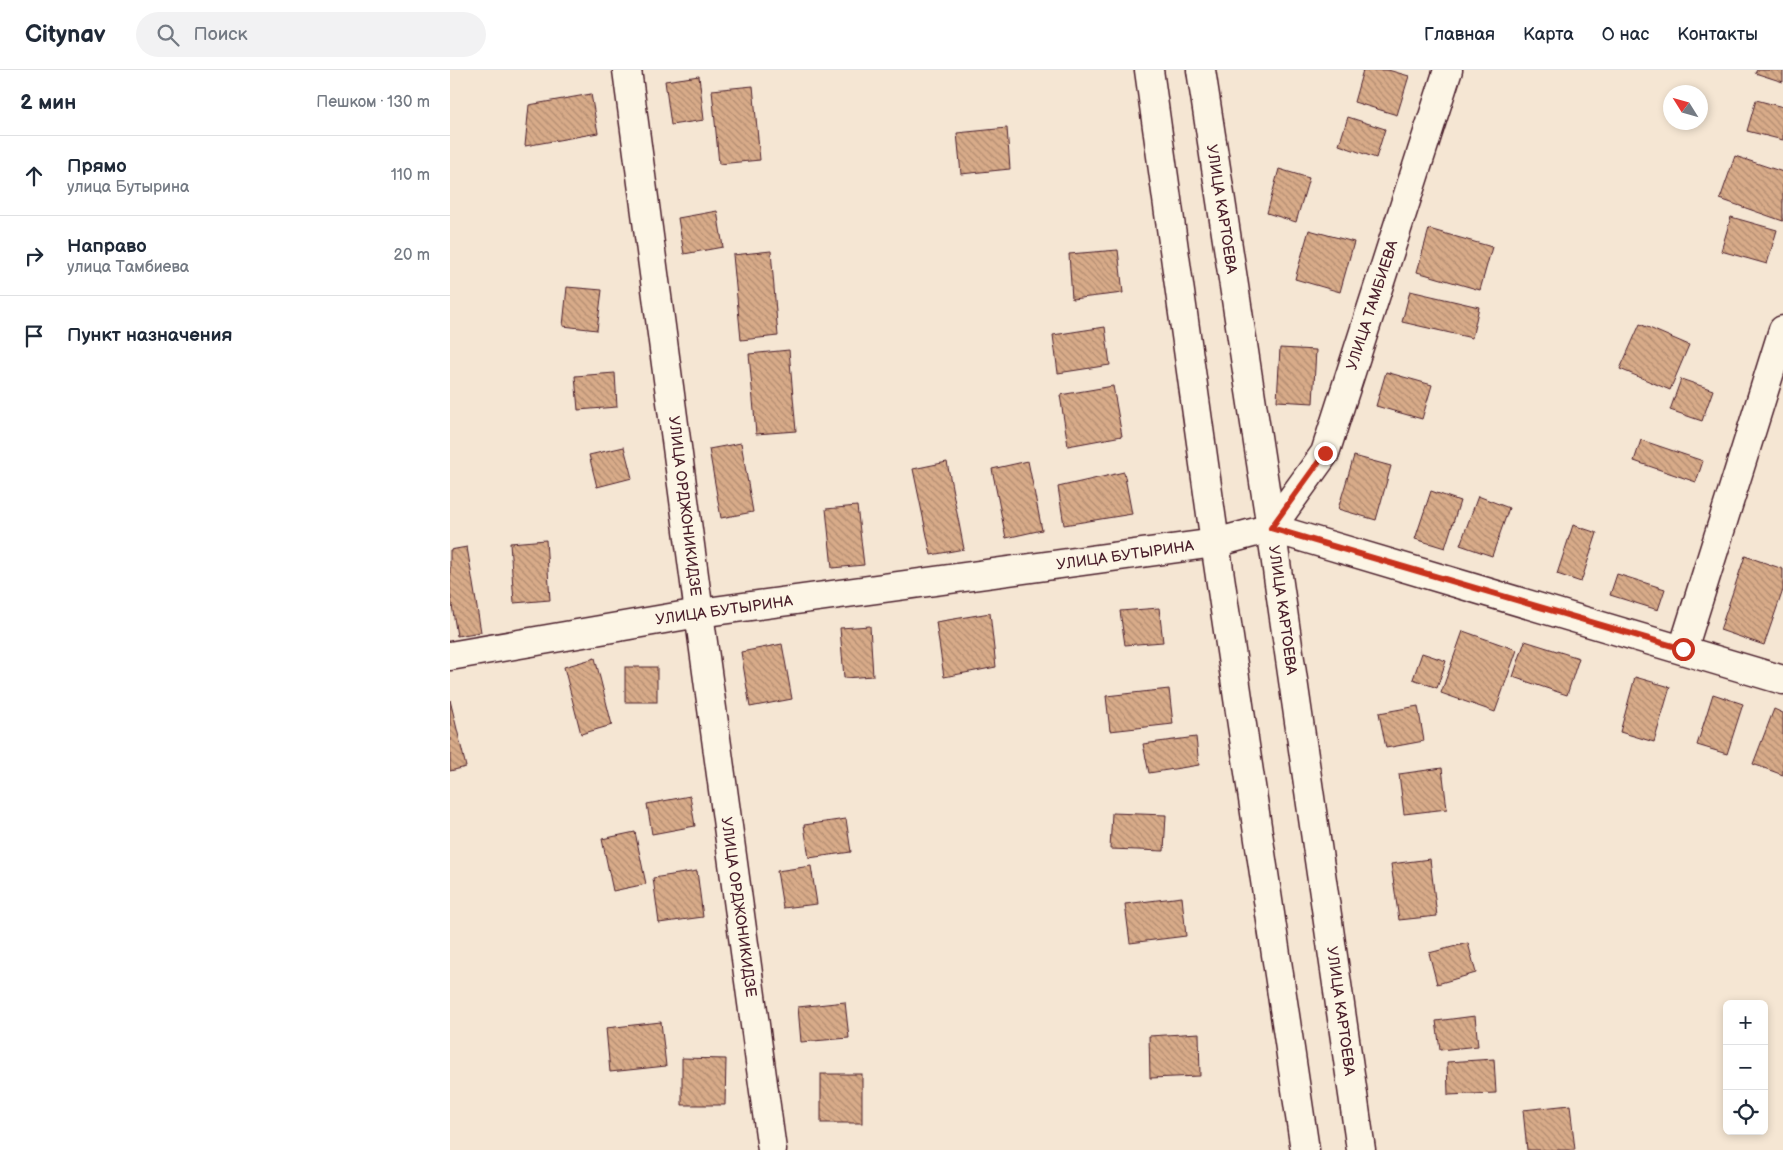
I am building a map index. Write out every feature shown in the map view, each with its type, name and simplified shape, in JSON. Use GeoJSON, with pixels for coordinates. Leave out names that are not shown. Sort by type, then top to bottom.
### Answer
{"type":"FeatureCollection","features":[{"type":"Feature","properties":{"kind":"street","name":"УЛИЦА ОРДЖОНИКИДЗЕ"},"geometry":{"type":"LineString","coordinates":[[627,70],[772,1150]]}},
{"type":"Feature","properties":{"kind":"street"},"geometry":{"type":"LineString","coordinates":[[1149,70],[1214,543],[1305,1150]]}},
{"type":"Feature","properties":{"kind":"street","name":"УЛИЦА КАРТОЕВА"},"geometry":{"type":"LineString","coordinates":[[1201,70],[1271,528],[1361,1150]]}},
{"type":"Feature","properties":{"kind":"street","name":"УЛИЦА ТАМБИЕВА"},"geometry":{"type":"LineString","coordinates":[[1271,528],[1325,453],[1448,70]]}},
{"type":"Feature","properties":{"kind":"street"},"geometry":{"type":"LineString","coordinates":[[1683,649],[1783,330]]}},
{"type":"Feature","properties":{"kind":"street","name":"УЛИЦА БУТЫРИНА"},"geometry":{"type":"LineString","coordinates":[[450,656],[699,613],[1214,543],[1271,528]]}},
{"type":"Feature","properties":{"kind":"street"},"geometry":{"type":"LineString","coordinates":[[1271,528],[1783,680]]}},
{"type":"Feature","properties":{"kind":"building"},"geometry":{"type":"Polygon","coordinates":[[[1363,70],[1388,70],[1409,76],[1397,115],[1354,102],[1363,70]]]}},
{"type":"Feature","properties":{"kind":"building"},"geometry":{"type":"Polygon","coordinates":[[[1757,70],[1783,70],[1783,82],[1755,73],[1757,70]]]}},
{"type":"Feature","properties":{"kind":"building"},"geometry":{"type":"Polygon","coordinates":[[[699,76],[704,120],[671,125],[665,81],[699,76]]]}},
{"type":"Feature","properties":{"kind":"building"},"geometry":{"type":"Polygon","coordinates":[[[753,86],[760,160],[719,164],[712,90],[753,86]]]}},
{"type":"Feature","properties":{"kind":"building"},"geometry":{"type":"Polygon","coordinates":[[[591,94],[598,133],[525,146],[529,105],[591,94]]]}},
{"type":"Feature","properties":{"kind":"building"},"geometry":{"type":"Polygon","coordinates":[[[1756,100],[1783,107],[1783,140],[1747,131],[1756,100]]]}},
{"type":"Feature","properties":{"kind":"building"},"geometry":{"type":"Polygon","coordinates":[[[1348,117],[1385,129],[1376,158],[1339,145],[1348,117]]]}},
{"type":"Feature","properties":{"kind":"building"},"geometry":{"type":"Polygon","coordinates":[[[1007,128],[1010,169],[961,174],[957,133],[1007,128]]]}},
{"type":"Feature","properties":{"kind":"building"},"geometry":{"type":"Polygon","coordinates":[[[1735,156],[1783,172],[1783,221],[1720,199],[1735,156]]]}},
{"type":"Feature","properties":{"kind":"building"},"geometry":{"type":"Polygon","coordinates":[[[1279,169],[1309,178],[1296,222],[1267,213],[1279,169]]]}},
{"type":"Feature","properties":{"kind":"building"},"geometry":{"type":"Polygon","coordinates":[[[717,211],[723,247],[684,254],[678,218],[717,211]]]}},
{"type":"Feature","properties":{"kind":"building"},"geometry":{"type":"Polygon","coordinates":[[[1731,217],[1777,230],[1767,264],[1721,251],[1731,217]]]}},
{"type":"Feature","properties":{"kind":"building"},"geometry":{"type":"Polygon","coordinates":[[[1429,229],[1492,247],[1480,290],[1417,272],[1429,229]]]}},
{"type":"Feature","properties":{"kind":"building"},"geometry":{"type":"Polygon","coordinates":[[[1309,230],[1354,242],[1340,292],[1295,279],[1309,230]]]}},
{"type":"Feature","properties":{"kind":"building"},"geometry":{"type":"Polygon","coordinates":[[[1118,250],[1123,293],[1072,299],[1069,254],[1118,250]]]}},
{"type":"Feature","properties":{"kind":"building"},"geometry":{"type":"Polygon","coordinates":[[[771,251],[778,336],[741,340],[733,255],[771,251]]]}},
{"type":"Feature","properties":{"kind":"building"},"geometry":{"type":"Polygon","coordinates":[[[567,287],[602,290],[597,330],[563,326],[567,287]]]}},
{"type":"Feature","properties":{"kind":"building"},"geometry":{"type":"Polygon","coordinates":[[[1410,291],[1479,307],[1472,338],[1402,322],[1410,291]]]}},
{"type":"Feature","properties":{"kind":"building"},"geometry":{"type":"Polygon","coordinates":[[[1640,324],[1689,345],[1670,390],[1620,369],[1640,324]]]}},
{"type":"Feature","properties":{"kind":"building"},"geometry":{"type":"Polygon","coordinates":[[[1105,327],[1110,365],[1058,373],[1053,335],[1105,327]]]}},
{"type":"Feature","properties":{"kind":"building"},"geometry":{"type":"Polygon","coordinates":[[[1280,348],[1316,350],[1313,403],[1277,401],[1280,348]]]}},
{"type":"Feature","properties":{"kind":"building"},"geometry":{"type":"Polygon","coordinates":[[[789,350],[796,431],[756,434],[749,354],[789,350]]]}},
{"type":"Feature","properties":{"kind":"building"},"geometry":{"type":"Polygon","coordinates":[[[1386,372],[1432,385],[1422,419],[1376,406],[1386,372]]]}},
{"type":"Feature","properties":{"kind":"building"},"geometry":{"type":"Polygon","coordinates":[[[615,373],[617,407],[578,410],[575,376],[615,373]]]}},
{"type":"Feature","properties":{"kind":"building"},"geometry":{"type":"Polygon","coordinates":[[[1681,379],[1713,390],[1702,421],[1670,410],[1681,379]]]}},
{"type":"Feature","properties":{"kind":"building"},"geometry":{"type":"Polygon","coordinates":[[[1113,386],[1122,436],[1068,446],[1060,395],[1113,386]]]}},
{"type":"Feature","properties":{"kind":"building"},"geometry":{"type":"Polygon","coordinates":[[[1641,440],[1703,461],[1696,482],[1634,461],[1641,440]]]}},
{"type":"Feature","properties":{"kind":"building"},"geometry":{"type":"Polygon","coordinates":[[[741,443],[753,512],[721,518],[709,449],[741,443]]]}},
{"type":"Feature","properties":{"kind":"building"},"geometry":{"type":"Polygon","coordinates":[[[624,447],[632,478],[597,487],[589,455],[624,447]]]}},
{"type":"Feature","properties":{"kind":"building"},"geometry":{"type":"Polygon","coordinates":[[[1354,456],[1391,466],[1376,520],[1338,509],[1354,456]]]}},
{"type":"Feature","properties":{"kind":"building"},"geometry":{"type":"Polygon","coordinates":[[[1028,461],[1042,530],[1006,538],[992,469],[1028,461]]]}},
{"type":"Feature","properties":{"kind":"building"},"geometry":{"type":"Polygon","coordinates":[[[947,462],[964,549],[931,555],[913,469],[947,462]]]}},
{"type":"Feature","properties":{"kind":"building"},"geometry":{"type":"Polygon","coordinates":[[[1124,472],[1132,514],[1064,525],[1058,487],[1124,472]]]}},
{"type":"Feature","properties":{"kind":"building"},"geometry":{"type":"Polygon","coordinates":[[[1431,491],[1460,501],[1445,548],[1415,539],[1431,491]]]}},
{"type":"Feature","properties":{"kind":"building"},"geometry":{"type":"Polygon","coordinates":[[[1478,496],[1509,508],[1492,556],[1460,545],[1478,496]]]}},
{"type":"Feature","properties":{"kind":"building"},"geometry":{"type":"Polygon","coordinates":[[[857,506],[864,565],[832,568],[826,509],[857,506]]]}},
{"type":"Feature","properties":{"kind":"building"},"geometry":{"type":"Polygon","coordinates":[[[1573,525],[1597,533],[1581,582],[1557,574],[1573,525]]]}},
{"type":"Feature","properties":{"kind":"building"},"geometry":{"type":"Polygon","coordinates":[[[546,540],[550,600],[514,603],[510,543],[546,540]]]}},
{"type":"Feature","properties":{"kind":"building"},"geometry":{"type":"Polygon","coordinates":[[[467,547],[481,632],[457,636],[450,593],[450,550],[467,547]]]}},
{"type":"Feature","properties":{"kind":"building"},"geometry":{"type":"Polygon","coordinates":[[[1745,556],[1783,569],[1783,590],[1764,645],[1720,630],[1745,556]]]}},
{"type":"Feature","properties":{"kind":"building"},"geometry":{"type":"Polygon","coordinates":[[[1617,574],[1665,589],[1658,610],[1610,595],[1617,574]]]}},
{"type":"Feature","properties":{"kind":"building"},"geometry":{"type":"Polygon","coordinates":[[[1159,608],[1163,642],[1125,645],[1120,611],[1159,608]]]}},
{"type":"Feature","properties":{"kind":"building"},"geometry":{"type":"Polygon","coordinates":[[[990,613],[996,667],[944,677],[936,622],[990,613]]]}},
{"type":"Feature","properties":{"kind":"building"},"geometry":{"type":"Polygon","coordinates":[[[870,626],[873,676],[844,678],[840,628],[870,626]]]}},
{"type":"Feature","properties":{"kind":"building"},"geometry":{"type":"Polygon","coordinates":[[[1463,631],[1517,650],[1495,712],[1441,693],[1463,631]]]}},
{"type":"Feature","properties":{"kind":"building"},"geometry":{"type":"Polygon","coordinates":[[[1525,641],[1579,658],[1567,695],[1513,677],[1525,641]]]}},
{"type":"Feature","properties":{"kind":"building"},"geometry":{"type":"Polygon","coordinates":[[[782,644],[792,699],[750,707],[741,652],[782,644]]]}},
{"type":"Feature","properties":{"kind":"building"},"geometry":{"type":"Polygon","coordinates":[[[1422,653],[1446,661],[1437,688],[1413,679],[1422,653]]]}},
{"type":"Feature","properties":{"kind":"building"},"geometry":{"type":"Polygon","coordinates":[[[595,658],[612,725],[581,734],[564,667],[595,658]]]}},
{"type":"Feature","properties":{"kind":"building"},"geometry":{"type":"Polygon","coordinates":[[[625,667],[657,667],[657,702],[625,702],[625,667]]]}},
{"type":"Feature","properties":{"kind":"building"},"geometry":{"type":"Polygon","coordinates":[[[1635,677],[1670,687],[1654,742],[1620,732],[1635,677]]]}},
{"type":"Feature","properties":{"kind":"building"},"geometry":{"type":"Polygon","coordinates":[[[1169,689],[1173,724],[1110,731],[1106,696],[1169,689]]]}},
{"type":"Feature","properties":{"kind":"building"},"geometry":{"type":"Polygon","coordinates":[[[1713,694],[1743,704],[1727,754],[1697,745],[1713,694]]]}},
{"type":"Feature","properties":{"kind":"building"},"geometry":{"type":"Polygon","coordinates":[[[450,700],[466,767],[450,771],[450,700]]]}},
{"type":"Feature","properties":{"kind":"building"},"geometry":{"type":"Polygon","coordinates":[[[1418,706],[1424,741],[1386,748],[1379,713],[1418,706]]]}},
{"type":"Feature","properties":{"kind":"building"},"geometry":{"type":"Polygon","coordinates":[[[1774,709],[1783,713],[1783,775],[1753,764],[1774,709]]]}},
{"type":"Feature","properties":{"kind":"building"},"geometry":{"type":"Polygon","coordinates":[[[1196,737],[1199,765],[1149,773],[1143,744],[1196,737]]]}},
{"type":"Feature","properties":{"kind":"building"},"geometry":{"type":"Polygon","coordinates":[[[1442,768],[1447,809],[1404,814],[1399,774],[1442,768]]]}},
{"type":"Feature","properties":{"kind":"building"},"geometry":{"type":"Polygon","coordinates":[[[690,796],[695,826],[652,834],[647,804],[690,796]]]}},
{"type":"Feature","properties":{"kind":"building"},"geometry":{"type":"Polygon","coordinates":[[[1112,813],[1166,815],[1164,851],[1110,849],[1112,813]]]}},
{"type":"Feature","properties":{"kind":"building"},"geometry":{"type":"Polygon","coordinates":[[[846,819],[851,852],[809,858],[804,825],[846,819]]]}},
{"type":"Feature","properties":{"kind":"building"},"geometry":{"type":"Polygon","coordinates":[[[635,832],[646,884],[613,891],[602,839],[635,832]]]}},
{"type":"Feature","properties":{"kind":"building"},"geometry":{"type":"Polygon","coordinates":[[[1430,859],[1437,916],[1399,920],[1391,864],[1430,859]]]}},
{"type":"Feature","properties":{"kind":"building"},"geometry":{"type":"Polygon","coordinates":[[[811,866],[817,904],[783,908],[777,871],[811,866]]]}},
{"type":"Feature","properties":{"kind":"building"},"geometry":{"type":"Polygon","coordinates":[[[697,871],[703,917],[659,923],[653,878],[697,871]]]}},
{"type":"Feature","properties":{"kind":"building"},"geometry":{"type":"Polygon","coordinates":[[[1182,897],[1186,936],[1130,943],[1125,904],[1182,897]]]}},
{"type":"Feature","properties":{"kind":"building"},"geometry":{"type":"Polygon","coordinates":[[[1468,943],[1476,973],[1437,984],[1429,953],[1468,943]]]}},
{"type":"Feature","properties":{"kind":"building"},"geometry":{"type":"Polygon","coordinates":[[[845,1002],[849,1038],[801,1042],[798,1007],[845,1002]]]}},
{"type":"Feature","properties":{"kind":"building"},"geometry":{"type":"Polygon","coordinates":[[[1475,1016],[1478,1046],[1440,1050],[1436,1021],[1475,1016]]]}},
{"type":"Feature","properties":{"kind":"building"},"geometry":{"type":"Polygon","coordinates":[[[661,1022],[666,1066],[610,1072],[606,1028],[661,1022]]]}},
{"type":"Feature","properties":{"kind":"building"},"geometry":{"type":"Polygon","coordinates":[[[1199,1033],[1200,1076],[1150,1078],[1149,1036],[1199,1033]]]}},
{"type":"Feature","properties":{"kind":"building"},"geometry":{"type":"Polygon","coordinates":[[[682,1058],[726,1059],[725,1105],[682,1105],[682,1058]]]}},
{"type":"Feature","properties":{"kind":"building"},"geometry":{"type":"Polygon","coordinates":[[[1494,1059],[1496,1093],[1448,1095],[1447,1062],[1494,1059]]]}},
{"type":"Feature","properties":{"kind":"building"},"geometry":{"type":"Polygon","coordinates":[[[821,1074],[862,1074],[862,1123],[821,1123],[821,1074]]]}},
{"type":"Feature","properties":{"kind":"building"},"geometry":{"type":"Polygon","coordinates":[[[1570,1105],[1575,1150],[1527,1150],[1523,1110],[1570,1105]]]}},
{"type":"Feature","properties":{"kind":"route"},"geometry":{"type":"LineString","coordinates":[[1325,453],[1271,528],[1683,649]]}}]}
